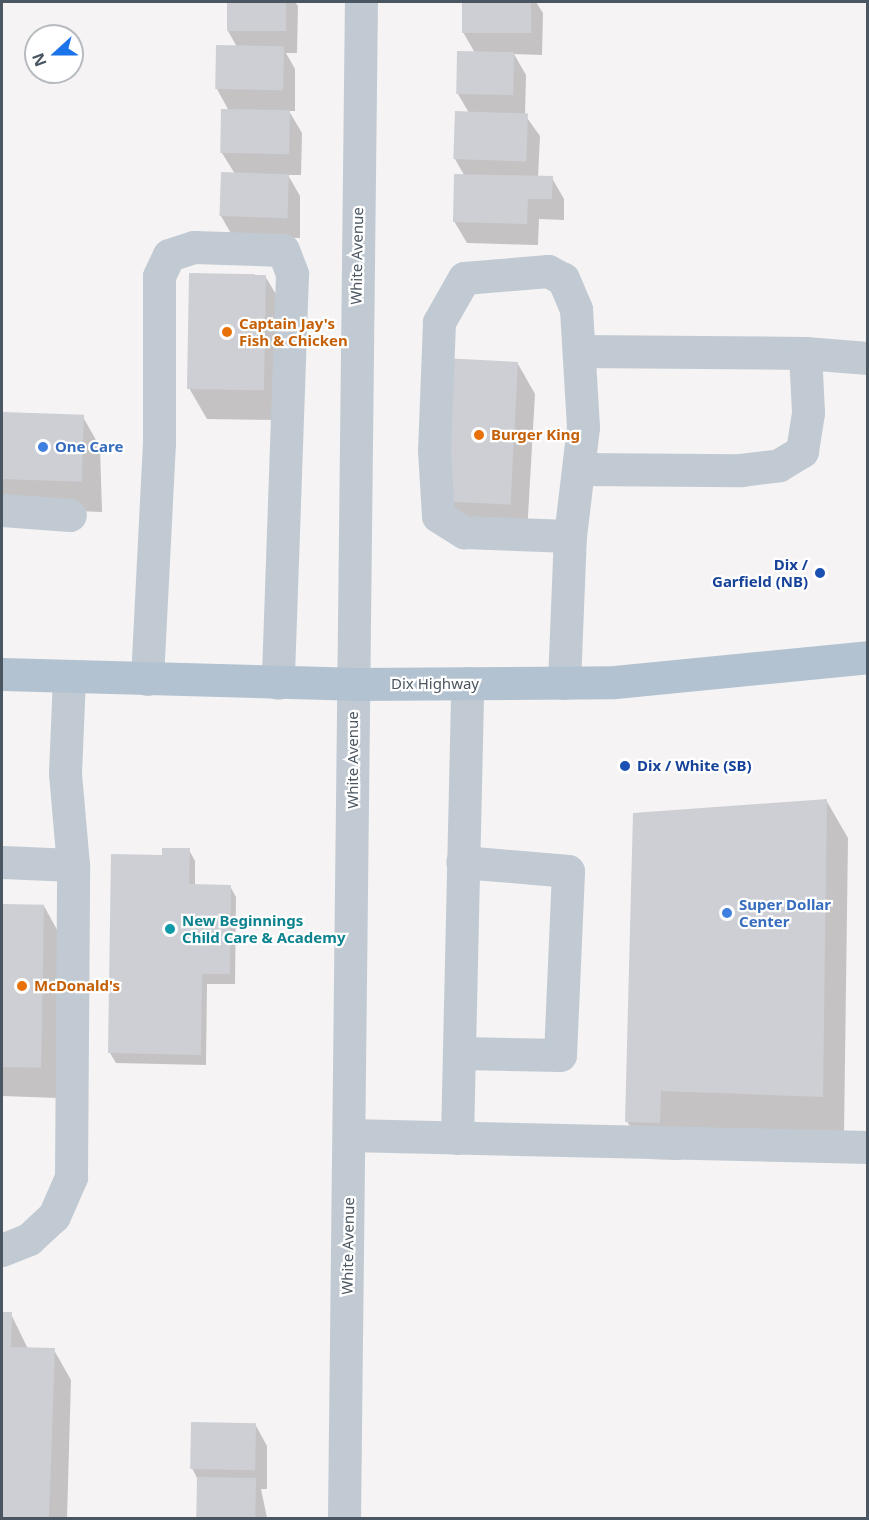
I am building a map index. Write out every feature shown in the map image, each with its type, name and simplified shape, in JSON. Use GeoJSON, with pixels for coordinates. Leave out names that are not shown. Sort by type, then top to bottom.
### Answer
{"type":"FeatureCollection","features":[{"type":"Feature","properties":{"kind":"main road","name":"Dix Highway"},"geometry":{"type":"LineString","coordinates":[[2,674],[278,683],[564,683],[867,657]]}},
{"type":"Feature","properties":{"kind":"street","name":"White Avenue"},"geometry":{"type":"LineString","coordinates":[[344,1518],[361,2]]}},
{"type":"Feature","properties":{"kind":"street"},"geometry":{"type":"LineString","coordinates":[[147,679],[159,443],[159,276],[169,255],[216,248],[283,250],[292,274],[278,683]]}},
{"type":"Feature","properties":{"kind":"street"},"geometry":{"type":"LineString","coordinates":[[564,683],[570,536],[579,468],[584,398],[576,309],[563,279],[548,271],[464,279],[439,321],[434,450],[438,516],[464,532],[570,536]]}},
{"type":"Feature","properties":{"kind":"street"},"geometry":{"type":"LineString","coordinates":[[579,351],[805,353],[867,358]]}},
{"type":"Feature","properties":{"kind":"street"},"geometry":{"type":"LineString","coordinates":[[579,468],[741,470],[779,465],[802,451],[808,412],[805,353]]}},
{"type":"Feature","properties":{"kind":"street"},"geometry":{"type":"LineString","coordinates":[[2,510],[70,514]]}},
{"type":"Feature","properties":{"kind":"street"},"geometry":{"type":"LineString","coordinates":[[2,1250],[29,1239],[54,1216],[70,1177],[73,865],[65,773],[69,676]]}},
{"type":"Feature","properties":{"kind":"street"},"geometry":{"type":"LineString","coordinates":[[457,1138],[467,683]]}},
{"type":"Feature","properties":{"kind":"street"},"geometry":{"type":"LineString","coordinates":[[2,862],[73,865]]}},
{"type":"Feature","properties":{"kind":"street"},"geometry":{"type":"LineString","coordinates":[[459,1053],[560,1055],[568,871],[462,862]]}},
{"type":"Feature","properties":{"kind":"street"},"geometry":{"type":"LineString","coordinates":[[349,1135],[867,1147]]}},
{"type":"Feature","properties":{"kind":"building"},"geometry":{"type":"Polygon","coordinates":[[[227,2],[286,2],[286,31],[227,31],[227,2]]]}},
{"type":"Feature","properties":{"kind":"building"},"geometry":{"type":"Polygon","coordinates":[[[462,2],[531,2],[531,33],[462,33],[462,2]]]}},
{"type":"Feature","properties":{"kind":"building"},"geometry":{"type":"Polygon","coordinates":[[[216,45],[284,46],[283,90],[215,89],[216,45]]]}},
{"type":"Feature","properties":{"kind":"building"},"geometry":{"type":"Polygon","coordinates":[[[457,51],[514,52],[513,95],[456,94],[457,51]]]}},
{"type":"Feature","properties":{"kind":"building"},"geometry":{"type":"Polygon","coordinates":[[[221,109],[290,110],[289,154],[220,153],[221,109]]]}},
{"type":"Feature","properties":{"kind":"building"},"geometry":{"type":"Polygon","coordinates":[[[455,111],[528,114],[526,162],[453,159],[455,111]]]}},
{"type":"Feature","properties":{"kind":"building"},"geometry":{"type":"Polygon","coordinates":[[[221,172],[289,174],[287,218],[219,216],[221,172]]]}},
{"type":"Feature","properties":{"kind":"building"},"geometry":{"type":"Polygon","coordinates":[[[454,174],[553,176],[552,199],[528,199],[527,224],[453,222],[454,174]]]}},
{"type":"Feature","properties":{"kind":"building","name":"Captain Jay's Fish & Chicken"},"geometry":{"type":"Polygon","coordinates":[[[189,273],[266,274],[264,390],[187,389],[189,273]]]}},
{"type":"Feature","properties":{"kind":"building","name":"Burger King"},"geometry":{"type":"Polygon","coordinates":[[[447,358],[518,362],[511,505],[440,501],[447,358]]]}},
{"type":"Feature","properties":{"kind":"building","name":"One Care"},"geometry":{"type":"Polygon","coordinates":[[[2,412],[84,415],[82,482],[2,479],[2,412]]]}},
{"type":"Feature","properties":{"kind":"building","name":"Super Dollar Center"},"geometry":{"type":"Polygon","coordinates":[[[827,799],[823,1097],[661,1091],[660,1123],[625,1122],[633,813],[827,799]]]}},
{"type":"Feature","properties":{"kind":"building","name":"New Beginnings Child Care & Academy"},"geometry":{"type":"Polygon","coordinates":[[[162,848],[190,848],[189,884],[231,885],[230,974],[202,974],[201,1055],[108,1053],[111,854],[162,855],[162,848]]]}},
{"type":"Feature","properties":{"kind":"building","name":"McDonald's"},"geometry":{"type":"Polygon","coordinates":[[[2,904],[44,905],[41,1068],[2,1067],[2,904]]]}},
{"type":"Feature","properties":{"kind":"building"},"geometry":{"type":"Polygon","coordinates":[[[2,1312],[12,1312],[11,1347],[55,1348],[49,1518],[2,1518],[2,1312]]]}},
{"type":"Feature","properties":{"kind":"building"},"geometry":{"type":"Polygon","coordinates":[[[191,1422],[256,1423],[255,1470],[190,1469],[191,1422]]]}},
{"type":"Feature","properties":{"kind":"building"},"geometry":{"type":"Polygon","coordinates":[[[197,1477],[256,1478],[255,1518],[196,1518],[197,1477]]]}},
{"type":"Feature","properties":{"kind":"place","name":"Captain Jay's Fish & Chicken"},"geometry":{"type":"Point","coordinates":[227,332]}},
{"type":"Feature","properties":{"kind":"place","name":"Burger King"},"geometry":{"type":"Point","coordinates":[479,435]}},
{"type":"Feature","properties":{"kind":"place","name":"One Care"},"geometry":{"type":"Point","coordinates":[43,447]}},
{"type":"Feature","properties":{"kind":"place","name":"Dix / Garfield (NB)"},"geometry":{"type":"Point","coordinates":[820,573]}},
{"type":"Feature","properties":{"kind":"place","name":"Dix / White (SB)"},"geometry":{"type":"Point","coordinates":[625,766]}},
{"type":"Feature","properties":{"kind":"place","name":"Super Dollar Center"},"geometry":{"type":"Point","coordinates":[727,913]}},
{"type":"Feature","properties":{"kind":"place","name":"New Beginnings Child Care & Academy"},"geometry":{"type":"Point","coordinates":[170,929]}},
{"type":"Feature","properties":{"kind":"place","name":"McDonald's"},"geometry":{"type":"Point","coordinates":[22,986]}}]}
